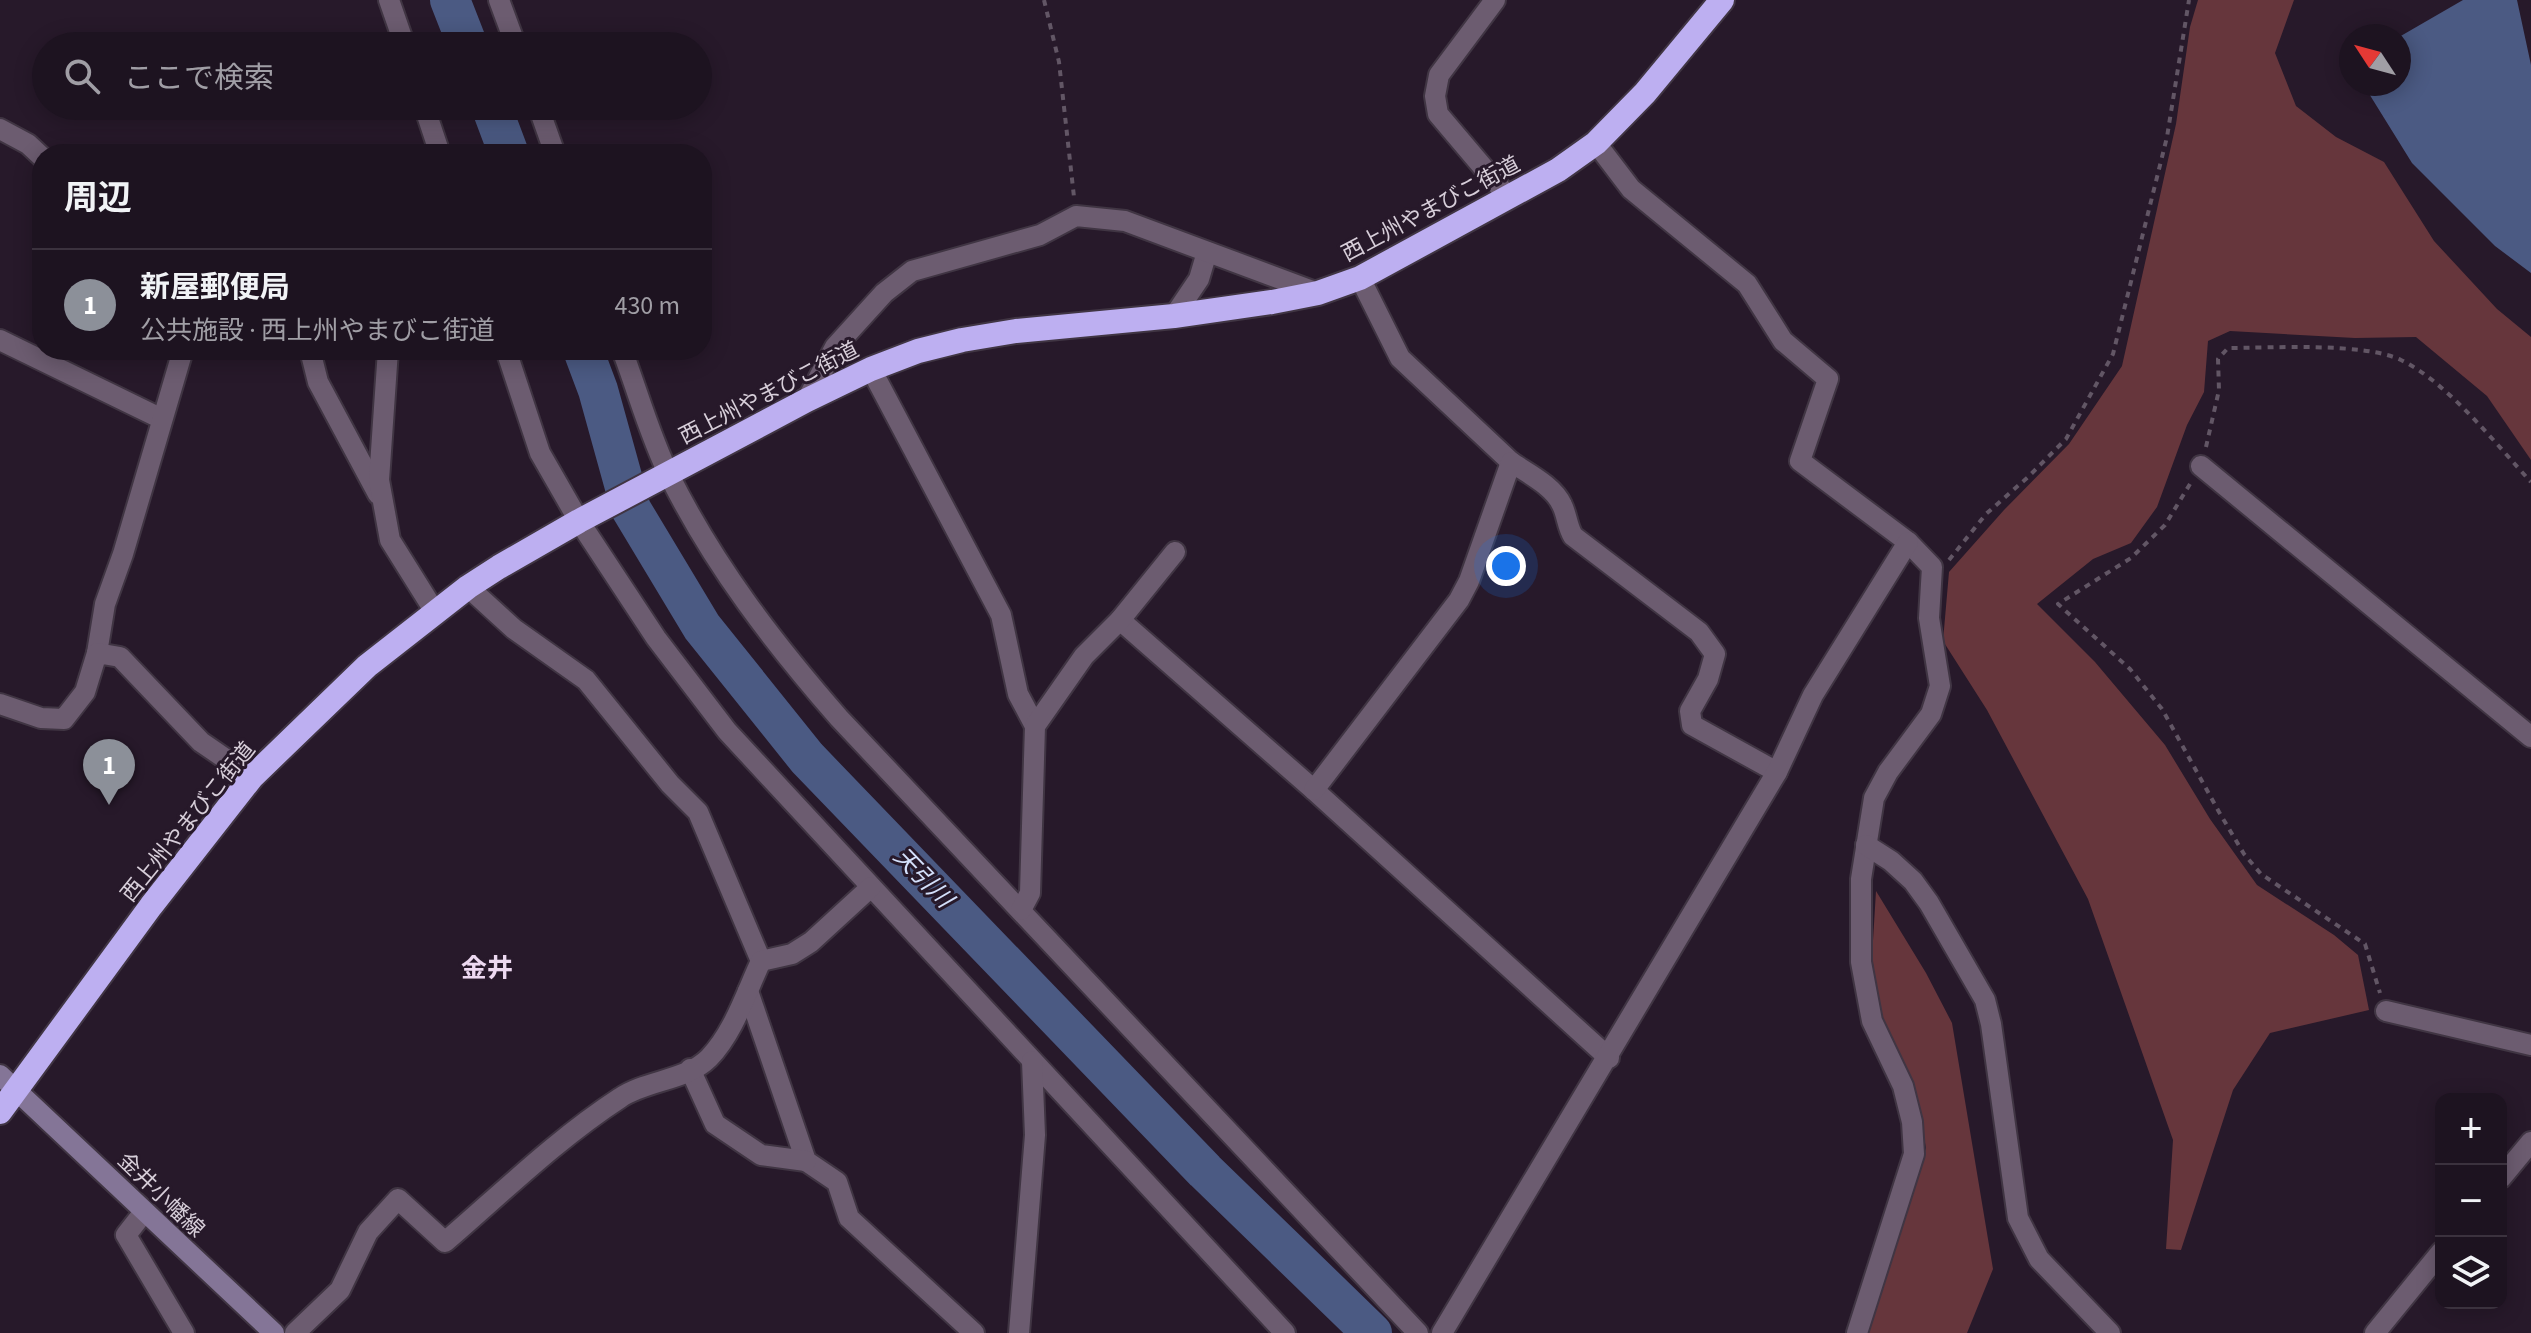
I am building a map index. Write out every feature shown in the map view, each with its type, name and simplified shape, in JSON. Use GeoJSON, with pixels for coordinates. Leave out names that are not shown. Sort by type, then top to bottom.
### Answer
{"type":"FeatureCollection","features":[{"type":"Feature","properties":{"kind":"highway","name":"西上州やまびこ街道"},"geometry":{"type":"LineString","coordinates":[[0,1112],[8,1082],[252,777],[367,666],[468,587],[586,518],[807,400],[871,369],[918,351],[1016,331],[1174,316],[1318,293],[1360,278],[1558,170],[1596,143],[1645,93],[1722,0]]}},
{"type":"Feature","properties":{"kind":"main road","name":"金井小幡線"},"geometry":{"type":"LineString","coordinates":[[8,1082],[274,1333]]}},
{"type":"Feature","properties":{"kind":"street"},"geometry":{"type":"LineString","coordinates":[[389,0],[400,32]]}},
{"type":"Feature","properties":{"kind":"street"},"geometry":{"type":"LineString","coordinates":[[499,0],[511,32]]}},
{"type":"Feature","properties":{"kind":"street"},"geometry":{"type":"LineString","coordinates":[[1495,0],[1439,75],[1435,96],[1438,114],[1509,198]]}},
{"type":"Feature","properties":{"kind":"street"},"geometry":{"type":"LineString","coordinates":[[429,120],[437,144]]}},
{"type":"Feature","properties":{"kind":"street"},"geometry":{"type":"LineString","coordinates":[[543,120],[551,144]]}},
{"type":"Feature","properties":{"kind":"street"},"geometry":{"type":"LineString","coordinates":[[0,129],[32,148]]}},
{"type":"Feature","properties":{"kind":"street"},"geometry":{"type":"LineString","coordinates":[[1596,143],[1631,189],[1747,284],[1783,341],[1828,379],[1800,461],[1908,542],[1932,567],[1929,618],[1940,686],[1931,714],[1888,772],[1874,798],[1861,879],[1861,962],[1872,1021],[1903,1086],[1912,1122],[1914,1154],[1857,1333]]}},
{"type":"Feature","properties":{"kind":"street"},"geometry":{"type":"LineString","coordinates":[[807,400],[835,347],[884,293],[912,271],[1040,235],[1076,216],[1125,221],[1318,293]]}},
{"type":"Feature","properties":{"kind":"street"},"geometry":{"type":"LineString","coordinates":[[1174,316],[1199,279],[1207,252]]}},
{"type":"Feature","properties":{"kind":"street"},"geometry":{"type":"LineString","coordinates":[[1360,278],[1400,358],[1511,462],[1542,483],[1562,503],[1566,523],[1573,536],[1699,632],[1715,654],[1708,679],[1690,711],[1692,725],[1777,772]]}},
{"type":"Feature","properties":{"kind":"street"},"geometry":{"type":"LineString","coordinates":[[0,340],[32,356]]}},
{"type":"Feature","properties":{"kind":"street"},"geometry":{"type":"LineString","coordinates":[[41,360],[162,419]]}},
{"type":"Feature","properties":{"kind":"street"},"geometry":{"type":"LineString","coordinates":[[0,704],[41,718],[64,719],[85,692],[97,653],[105,604],[123,554],[180,360]]}},
{"type":"Feature","properties":{"kind":"street"},"geometry":{"type":"LineString","coordinates":[[312,360],[318,382],[383,504]]}},
{"type":"Feature","properties":{"kind":"street"},"geometry":{"type":"LineString","coordinates":[[387,360],[379,480],[383,504],[390,540],[435,612]]}},
{"type":"Feature","properties":{"kind":"street"},"geometry":{"type":"LineString","coordinates":[[509,360],[540,453],[586,518],[656,638],[727,731],[1285,1333]]}},
{"type":"Feature","properties":{"kind":"street"},"geometry":{"type":"LineString","coordinates":[[625,360],[665,476],[708,547],[775,645],[839,718],[1418,1333]]}},
{"type":"Feature","properties":{"kind":"street"},"geometry":{"type":"LineString","coordinates":[[871,369],[1001,615],[1018,694],[1035,726],[1030,893],[1021,910]]}},
{"type":"Feature","properties":{"kind":"street"},"geometry":{"type":"LineString","coordinates":[[1314,790],[1459,600],[1469,581],[1511,462]]}},
{"type":"Feature","properties":{"kind":"street"},"geometry":{"type":"LineString","coordinates":[[2201,466],[2531,737]]}},
{"type":"Feature","properties":{"kind":"street"},"geometry":{"type":"LineString","coordinates":[[1442,1333],[1609,1058],[1777,772],[1813,695],[1908,542]]}},
{"type":"Feature","properties":{"kind":"street"},"geometry":{"type":"LineString","coordinates":[[1035,726],[1084,656],[1120,620],[1175,552]]}},
{"type":"Feature","properties":{"kind":"street"},"geometry":{"type":"LineString","coordinates":[[295,1333],[340,1290],[368,1232],[398,1199],[445,1242],[592,1115],[625,1094],[677,1076],[708,1059],[732,1024],[761,961],[698,812],[670,784],[586,680],[514,629],[468,587]]}},
{"type":"Feature","properties":{"kind":"street"},"geometry":{"type":"LineString","coordinates":[[1120,620],[1314,790],[1609,1058]]}},
{"type":"Feature","properties":{"kind":"street"},"geometry":{"type":"LineString","coordinates":[[97,653],[120,657],[201,742],[252,777]]}},
{"type":"Feature","properties":{"kind":"street"},"geometry":{"type":"LineString","coordinates":[[1866,845],[1891,861],[1913,881],[1985,1000],[2018,1218],[2039,1259],[2110,1333]]}},
{"type":"Feature","properties":{"kind":"street"},"geometry":{"type":"LineString","coordinates":[[761,961],[792,954],[811,942],[871,887]]}},
{"type":"Feature","properties":{"kind":"street"},"geometry":{"type":"LineString","coordinates":[[748,991],[806,1161]]}},
{"type":"Feature","properties":{"kind":"street"},"geometry":{"type":"LineString","coordinates":[[2386,1011],[2531,1045]]}},
{"type":"Feature","properties":{"kind":"street"},"geometry":{"type":"LineString","coordinates":[[1019,1333],[1035,1135],[1032,1061]]}},
{"type":"Feature","properties":{"kind":"street"},"geometry":{"type":"LineString","coordinates":[[690,1069],[715,1124],[761,1155],[806,1161],[837,1182],[849,1218],[974,1333]]}},
{"type":"Feature","properties":{"kind":"street"},"geometry":{"type":"LineString","coordinates":[[2507,1171],[2531,1142]]}},
{"type":"Feature","properties":{"kind":"street"},"geometry":{"type":"LineString","coordinates":[[144,1212],[126,1235],[184,1333]]}},
{"type":"Feature","properties":{"kind":"street"},"geometry":{"type":"LineString","coordinates":[[2375,1333],[2435,1259]]}},
{"type":"Feature","properties":{"kind":"path"},"geometry":{"type":"LineString","coordinates":[[1044,0],[1059,62],[1076,216]]}},
{"type":"Feature","properties":{"kind":"path"},"geometry":{"type":"LineString","coordinates":[[1932,567],[1948,561],[1986,514],[2066,439],[2113,354],[2167,137],[2189,0]]}},
{"type":"Feature","properties":{"kind":"path"},"geometry":{"type":"LineString","coordinates":[[2386,1011],[2365,944],[2261,874],[2244,854],[2162,709],[2130,669],[2058,604],[2131,558],[2165,525],[2201,466],[2219,390],[2218,359],[2228,348],[2347,349],[2398,358],[2424,374],[2470,417],[2531,482]]}},
{"type":"Feature","properties":{"kind":"shaded area"},"geometry":{"type":"Polygon","coordinates":[[[2198,0],[2294,0],[2275,53],[2296,106],[2336,137],[2384,162],[2434,241],[2497,309],[2531,337],[2531,460],[2487,396],[2416,337],[2355,338],[2230,331],[2208,341],[2204,392],[2187,425],[2157,507],[2131,543],[2093,559],[2037,604],[2095,662],[2165,745],[2210,819],[2257,885],[2334,935],[2358,955],[2369,1010],[2270,1033],[2233,1090],[2181,1250],[2166,1249],[2173,1140],[2088,899],[1987,710],[1943,641],[1949,572],[2069,444],[2122,366],[2176,124],[2190,27],[2198,0]]]}},
{"type":"Feature","properties":{"kind":"shaded area"},"geometry":{"type":"Polygon","coordinates":[[[1876,891],[1926,973],[1952,1023],[1993,1269],[1967,1333],[1866,1333],[1926,1148],[1913,1081],[1881,1016],[1872,957],[1876,891]]]}},
{"type":"Feature","properties":{"kind":"water"},"geometry":{"type":"Polygon","coordinates":[[[2463,0],[2517,0],[2531,65],[2531,273],[2495,246],[2412,163],[2370,96],[2411,96],[2411,30],[2463,0]]]}},
{"type":"Feature","properties":{"kind":"waterway","name":"天引川"},"geometry":{"type":"LineString","coordinates":[[450,0],[463,32]]}},
{"type":"Feature","properties":{"kind":"waterway","name":"天引川"},"geometry":{"type":"LineString","coordinates":[[496,120],[505,144]]}},
{"type":"Feature","properties":{"kind":"waterway","name":"天引川"},"geometry":{"type":"LineString","coordinates":[[587,360],[631,509],[702,627],[807,758],[1205,1171],[1372,1333]]}},
{"type":"Feature","properties":{"kind":"place","name":"新屋郵便局"},"geometry":{"type":"Point","coordinates":[109,805]}},
{"type":"Feature","properties":{"kind":"district","name":"金井"},"geometry":{"type":"Point","coordinates":[487,968]}}]}
